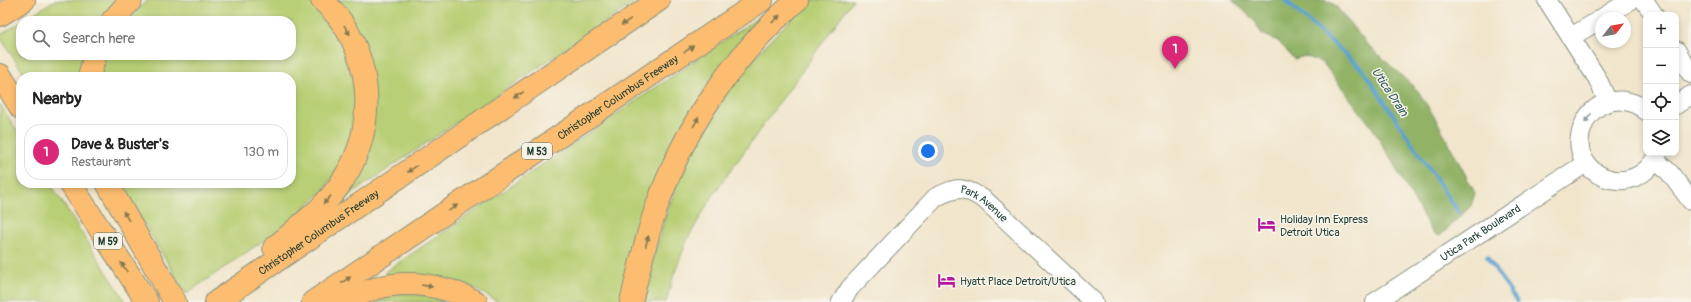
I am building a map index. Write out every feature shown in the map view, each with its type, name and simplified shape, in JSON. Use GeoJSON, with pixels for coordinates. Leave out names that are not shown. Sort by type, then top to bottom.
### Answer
{"type":"FeatureCollection","features":[{"type":"Feature","properties":{"kind":"highway"},"geometry":{"type":"LineString","coordinates":[[0,15],[24,0]]}},
{"type":"Feature","properties":{"kind":"highway"},"geometry":{"type":"LineString","coordinates":[[117,16],[131,0]]}},
{"type":"Feature","properties":{"kind":"highway"},"geometry":{"type":"LineString","coordinates":[[214,302],[320,208],[343,181],[356,156],[366,121],[366,85],[363,67],[357,50],[339,17],[322,0]]}},
{"type":"Feature","properties":{"kind":"highway","name":"Christopher Columbus Freeway"},"geometry":{"type":"LineString","coordinates":[[214,302],[659,0]]}},
{"type":"Feature","properties":{"kind":"highway","name":"Christopher Columbus Freeway"},"geometry":{"type":"LineString","coordinates":[[313,302],[762,0]]}},
{"type":"Feature","properties":{"kind":"highway"},"geometry":{"type":"LineString","coordinates":[[631,302],[657,206],[685,142],[709,100],[736,63],[771,25],[797,0]]}},
{"type":"Feature","properties":{"kind":"highway"},"geometry":{"type":"LineString","coordinates":[[90,72],[94,60]]}},
{"type":"Feature","properties":{"kind":"highway"},"geometry":{"type":"LineString","coordinates":[[0,75],[16,100]]}},
{"type":"Feature","properties":{"kind":"highway","name":"M 59"},"geometry":{"type":"LineString","coordinates":[[73,188],[146,301]]}},
{"type":"Feature","properties":{"kind":"highway"},"geometry":{"type":"LineString","coordinates":[[110,188],[171,294]]}},
{"type":"Feature","properties":{"kind":"highway"},"geometry":{"type":"LineString","coordinates":[[343,302],[374,289],[403,284],[435,287],[454,292],[476,302]]}},
{"type":"Feature","properties":{"kind":"street"},"geometry":{"type":"LineString","coordinates":[[1547,0],[1597,78],[1608,102]]}},
{"type":"Feature","properties":{"kind":"street"},"geometry":{"type":"LineString","coordinates":[[1612,12],[1631,0]]}},
{"type":"Feature","properties":{"kind":"street"},"geometry":{"type":"LineString","coordinates":[[1644,0],[1652,12]]}},
{"type":"Feature","properties":{"kind":"street"},"geometry":{"type":"LineString","coordinates":[[1571,37],[1595,22]]}},
{"type":"Feature","properties":{"kind":"street"},"geometry":{"type":"LineString","coordinates":[[1679,55],[1691,74]]}},
{"type":"Feature","properties":{"kind":"street"},"geometry":{"type":"LineString","coordinates":[[1679,103],[1691,95]]}},
{"type":"Feature","properties":{"kind":"street"},"geometry":{"type":"LineString","coordinates":[[1643,109],[1634,103],[1625,101],[1608,102],[1600,105],[1590,113],[1583,123],[1581,131],[1580,148],[1586,163],[1598,174],[1613,180],[1621,181],[1644,173],[1656,157],[1674,176],[1691,201]]}},
{"type":"Feature","properties":{"kind":"street","name":"Utica Park Boulevard"},"geometry":{"type":"LineString","coordinates":[[1375,302],[1586,163]]}},
{"type":"Feature","properties":{"kind":"street","name":"Park Avenue"},"geometry":{"type":"LineString","coordinates":[[841,302],[850,288],[936,198],[955,188],[970,191],[985,200],[1094,302]]}},
{"type":"Feature","properties":{"kind":"green space"},"geometry":{"type":"Polygon","coordinates":[[[55,0],[120,0],[107,16],[30,16],[55,0]]]}},
{"type":"Feature","properties":{"kind":"green space"},"geometry":{"type":"Polygon","coordinates":[[[147,0],[308,0],[326,17],[344,46],[356,82],[357,120],[346,155],[324,190],[286,225],[186,294],[123,188],[296,188],[296,72],[102,72],[105,60],[296,60],[296,16],[132,16],[147,0]]]}},
{"type":"Feature","properties":{"kind":"green space"},"geometry":{"type":"Polygon","coordinates":[[[333,0],[638,0],[342,200],[373,125],[333,0]]]}},
{"type":"Feature","properties":{"kind":"green space"},"geometry":{"type":"Polygon","coordinates":[[[813,0],[853,0],[713,195],[687,240],[673,277],[666,302],[643,302],[664,221],[678,182],[698,137],[733,85],[757,55],[784,26],[813,0]]]}},
{"type":"Feature","properties":{"kind":"green space"},"geometry":{"type":"Polygon","coordinates":[[[1232,0],[1326,0],[1335,5],[1365,42],[1418,91],[1437,121],[1475,193],[1471,206],[1440,236],[1432,232],[1374,130],[1323,63],[1305,56],[1294,59],[1278,41],[1262,34],[1253,19],[1232,0]]]}},
{"type":"Feature","properties":{"kind":"green space"},"geometry":{"type":"Polygon","coordinates":[[[762,15],[765,19],[730,56],[624,302],[499,302],[473,288],[457,282],[388,277],[385,272],[762,15]]]}},
{"type":"Feature","properties":{"kind":"green space"},"geometry":{"type":"Polygon","coordinates":[[[16,25],[16,60],[87,60],[84,72],[23,72],[0,37],[2,34],[16,25]]]}},
{"type":"Feature","properties":{"kind":"green space"},"geometry":{"type":"Polygon","coordinates":[[[0,104],[16,129],[16,188],[53,188],[126,302],[0,302],[0,104]]]}},
{"type":"Feature","properties":{"kind":"green space"},"geometry":{"type":"Polygon","coordinates":[[[401,293],[429,296],[445,302],[367,302],[401,293]]]}},
{"type":"Feature","properties":{"kind":"waterway","name":"Utica Drain"},"geometry":{"type":"LineString","coordinates":[[1285,0],[1363,70],[1459,213]]}},
{"type":"Feature","properties":{"kind":"waterway","name":"Utica Drain"},"geometry":{"type":"LineString","coordinates":[[1487,257],[1517,302]]}},
{"type":"Feature","properties":{"kind":"place","name":"Dave & Buster's"},"geometry":{"type":"Point","coordinates":[1175,69]}},
{"type":"Feature","properties":{"kind":"place","name":"Holiday Inn Express Detroit Utica"},"geometry":{"type":"Point","coordinates":[1267,225]}},
{"type":"Feature","properties":{"kind":"place","name":"Hyatt Place Detroit/Utica"},"geometry":{"type":"Point","coordinates":[947,281]}}]}
